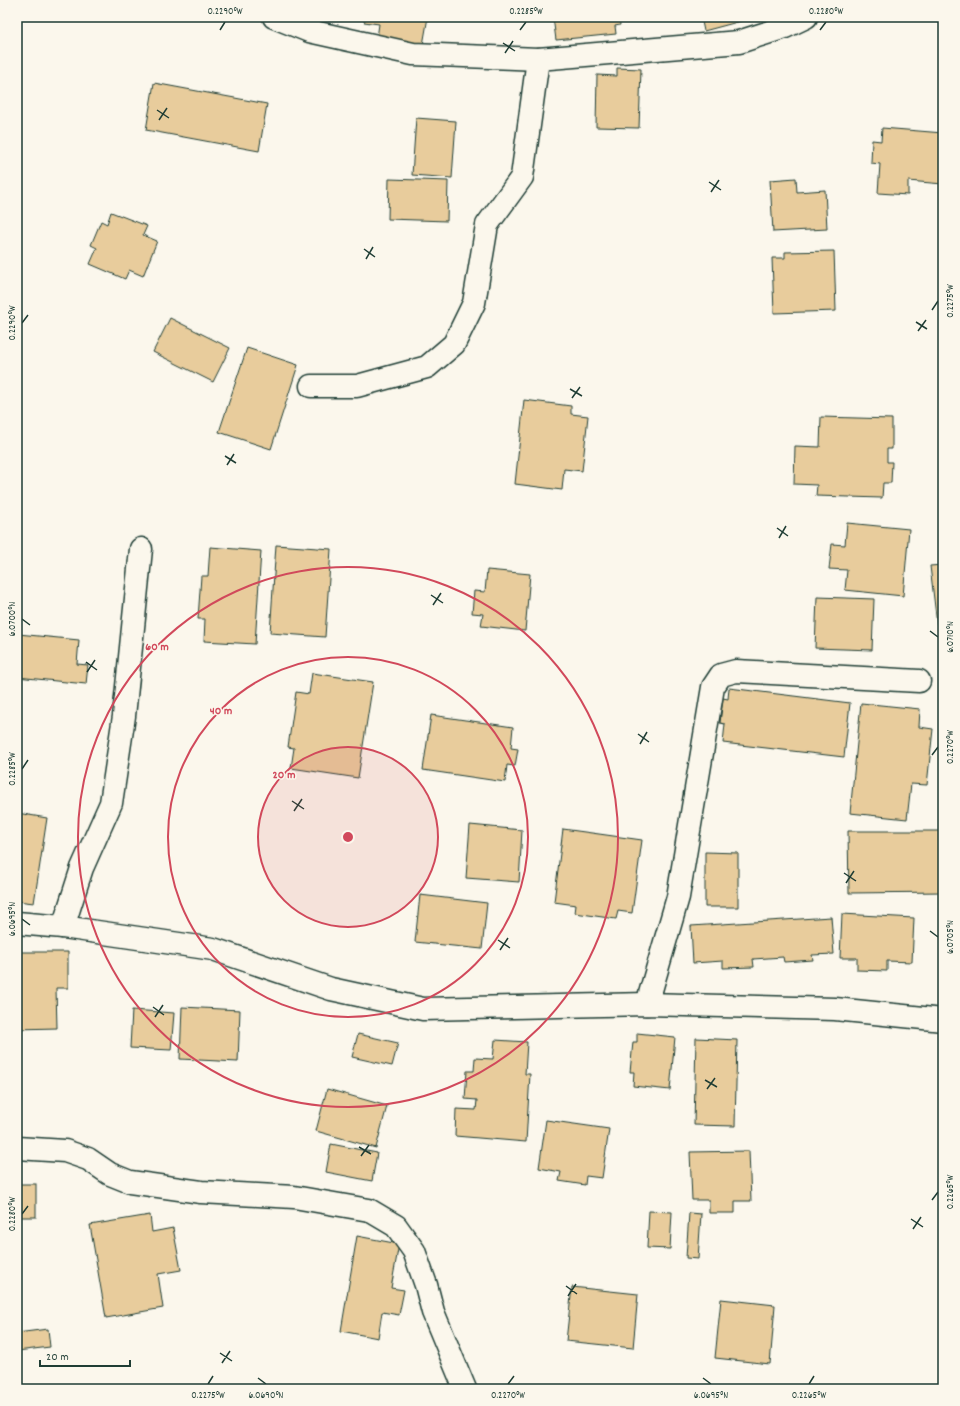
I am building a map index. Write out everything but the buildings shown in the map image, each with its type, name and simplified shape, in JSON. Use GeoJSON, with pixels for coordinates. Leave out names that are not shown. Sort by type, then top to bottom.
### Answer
{"type":"FeatureCollection","features":[{"type":"Feature","properties":{"kind":"street"},"geometry":{"type":"LineString","coordinates":[[274,17],[309,31],[413,54],[538,59],[739,42],[785,27],[806,17]]}},
{"type":"Feature","properties":{"kind":"street"},"geometry":{"type":"LineString","coordinates":[[312,386],[357,386],[427,367],[454,344],[474,303],[487,225],[522,177],[538,59]]}},
{"type":"Feature","properties":{"kind":"street"},"geometry":{"type":"LineString","coordinates":[[63,927],[82,868],[110,803],[124,716],[141,549]]}},
{"type":"Feature","properties":{"kind":"street"},"geometry":{"type":"LineString","coordinates":[[647,1004],[678,897],[713,687],[721,675],[736,671],[919,681]]}},
{"type":"Feature","properties":{"kind":"street"},"geometry":{"type":"LineString","coordinates":[[17,923],[63,927],[213,949],[331,989],[423,1009],[647,1004],[835,1009],[943,1020]]}},
{"type":"Feature","properties":{"kind":"street"},"geometry":{"type":"LineString","coordinates":[[17,1148],[65,1151],[88,1159],[110,1174],[130,1182],[201,1192],[294,1197],[369,1210],[396,1226],[414,1250],[426,1285],[433,1312],[465,1389]]}}]}
